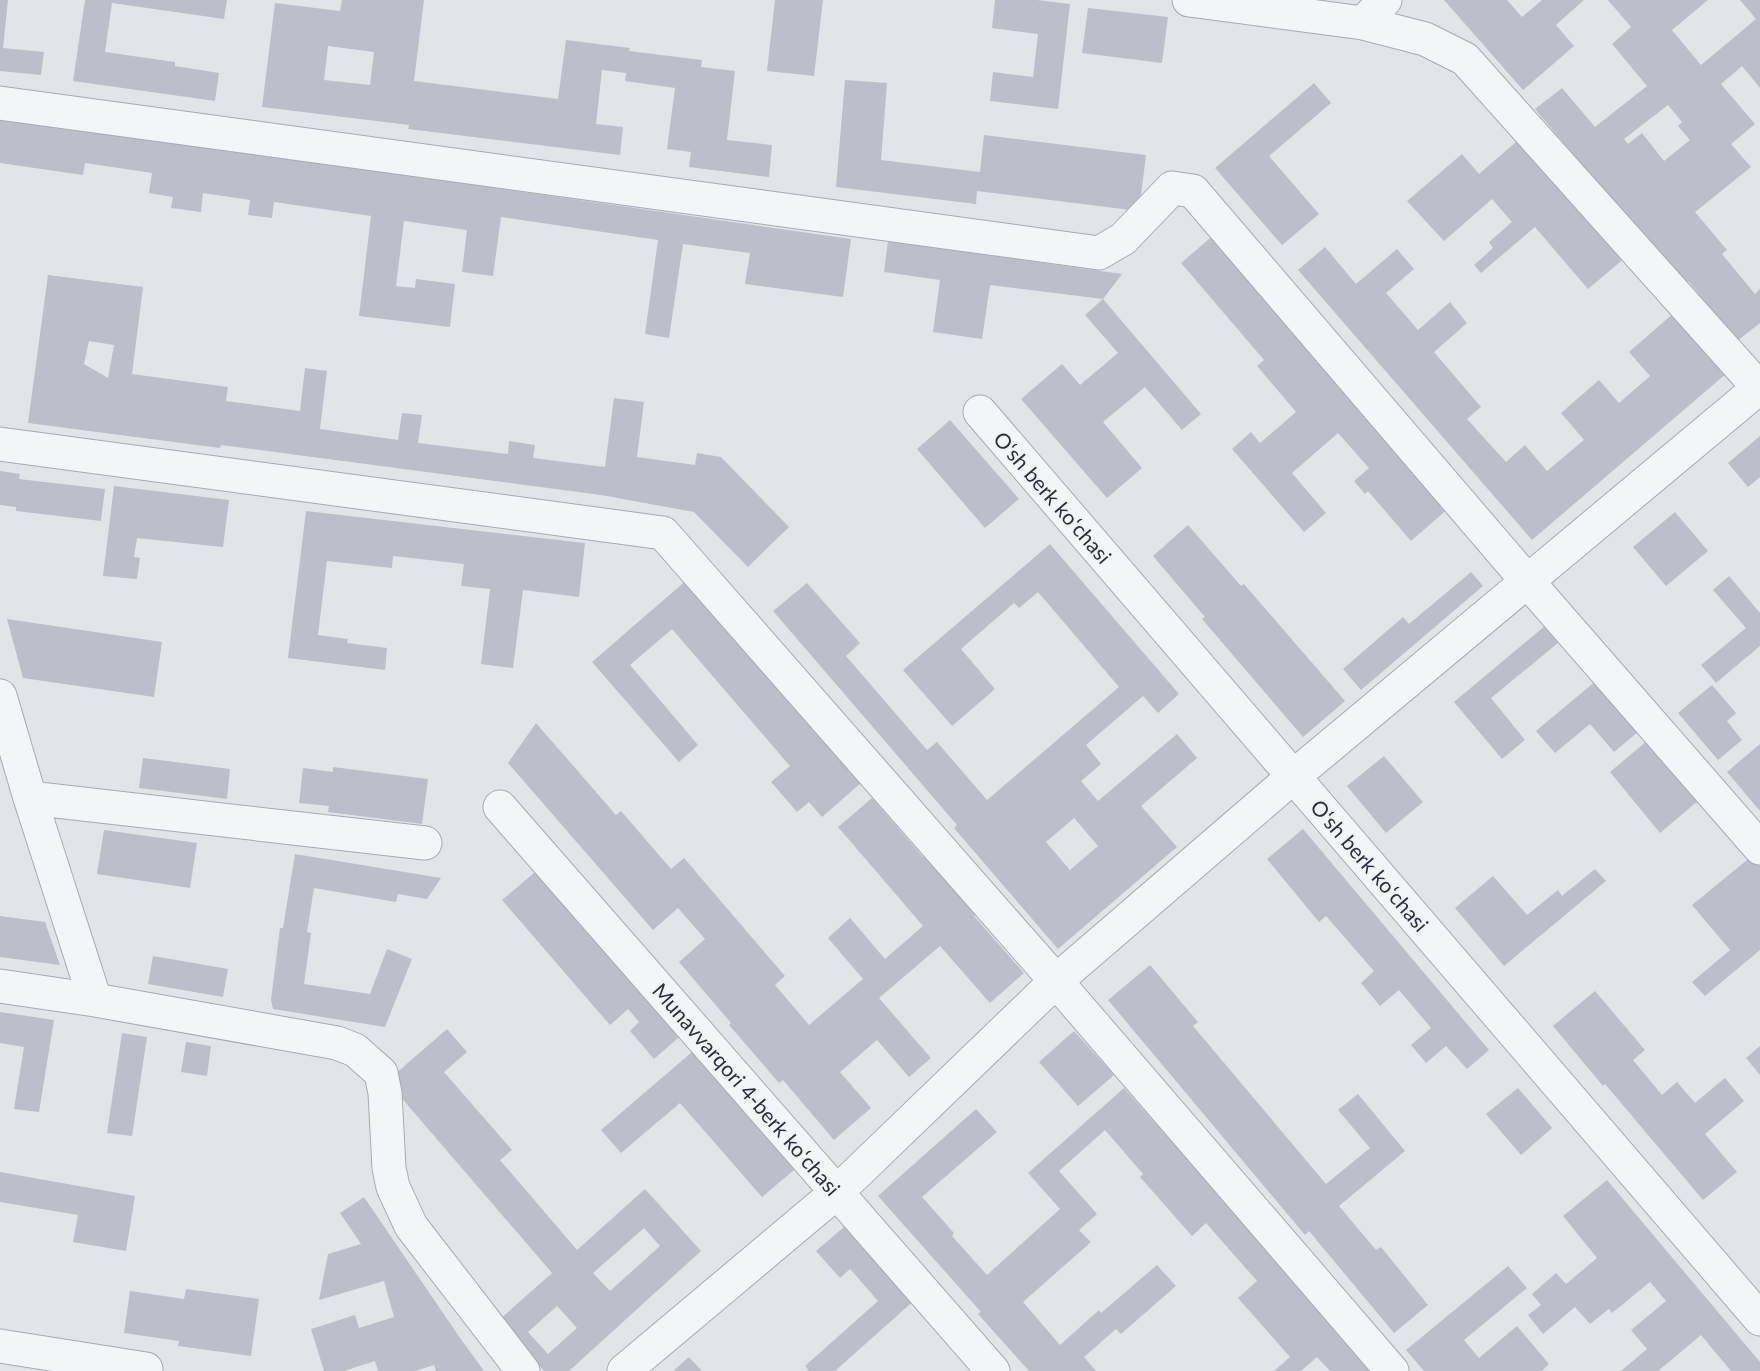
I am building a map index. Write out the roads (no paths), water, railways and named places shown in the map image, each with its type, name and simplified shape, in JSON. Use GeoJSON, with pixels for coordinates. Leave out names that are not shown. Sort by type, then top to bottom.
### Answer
{"type":"FeatureCollection","features":[{"type":"Feature","properties":{"kind":"street"},"geometry":{"type":"LineString","coordinates":[[624,1371],[837,1192],[1056,981],[1294,776],[1760,388],[1465,59],[1425,39],[1389,9],[1189,0]]}},
{"type":"Feature","properties":{"kind":"street"},"geometry":{"type":"LineString","coordinates":[[0,103],[1099,253],[1123,239],[1172,188],[1193,191],[1760,849]]}},
{"type":"Feature","properties":{"kind":"street","name":"Oʻsh berk koʻchasi"},"geometry":{"type":"LineString","coordinates":[[980,412],[1760,1319]]}},
{"type":"Feature","properties":{"kind":"street"},"geometry":{"type":"LineString","coordinates":[[0,444],[663,534],[1056,981],[1392,1371]]}},
{"type":"Feature","properties":{"kind":"street"},"geometry":{"type":"LineString","coordinates":[[0,696],[95,1000]]}},
{"type":"Feature","properties":{"kind":"street"},"geometry":{"type":"LineString","coordinates":[[30,798],[425,843]]}},
{"type":"Feature","properties":{"kind":"street","name":"Munavvarqori 4-berk koʻchasi"},"geometry":{"type":"LineString","coordinates":[[500,807],[993,1371]]}},
{"type":"Feature","properties":{"kind":"street"},"geometry":{"type":"LineString","coordinates":[[0,986],[95,1000],[337,1043],[355,1050],[381,1073],[385,1093],[389,1168],[393,1186],[411,1226],[523,1371]]}},
{"type":"Feature","properties":{"kind":"street"},"geometry":{"type":"LineString","coordinates":[[0,1346],[146,1369]]}}]}
